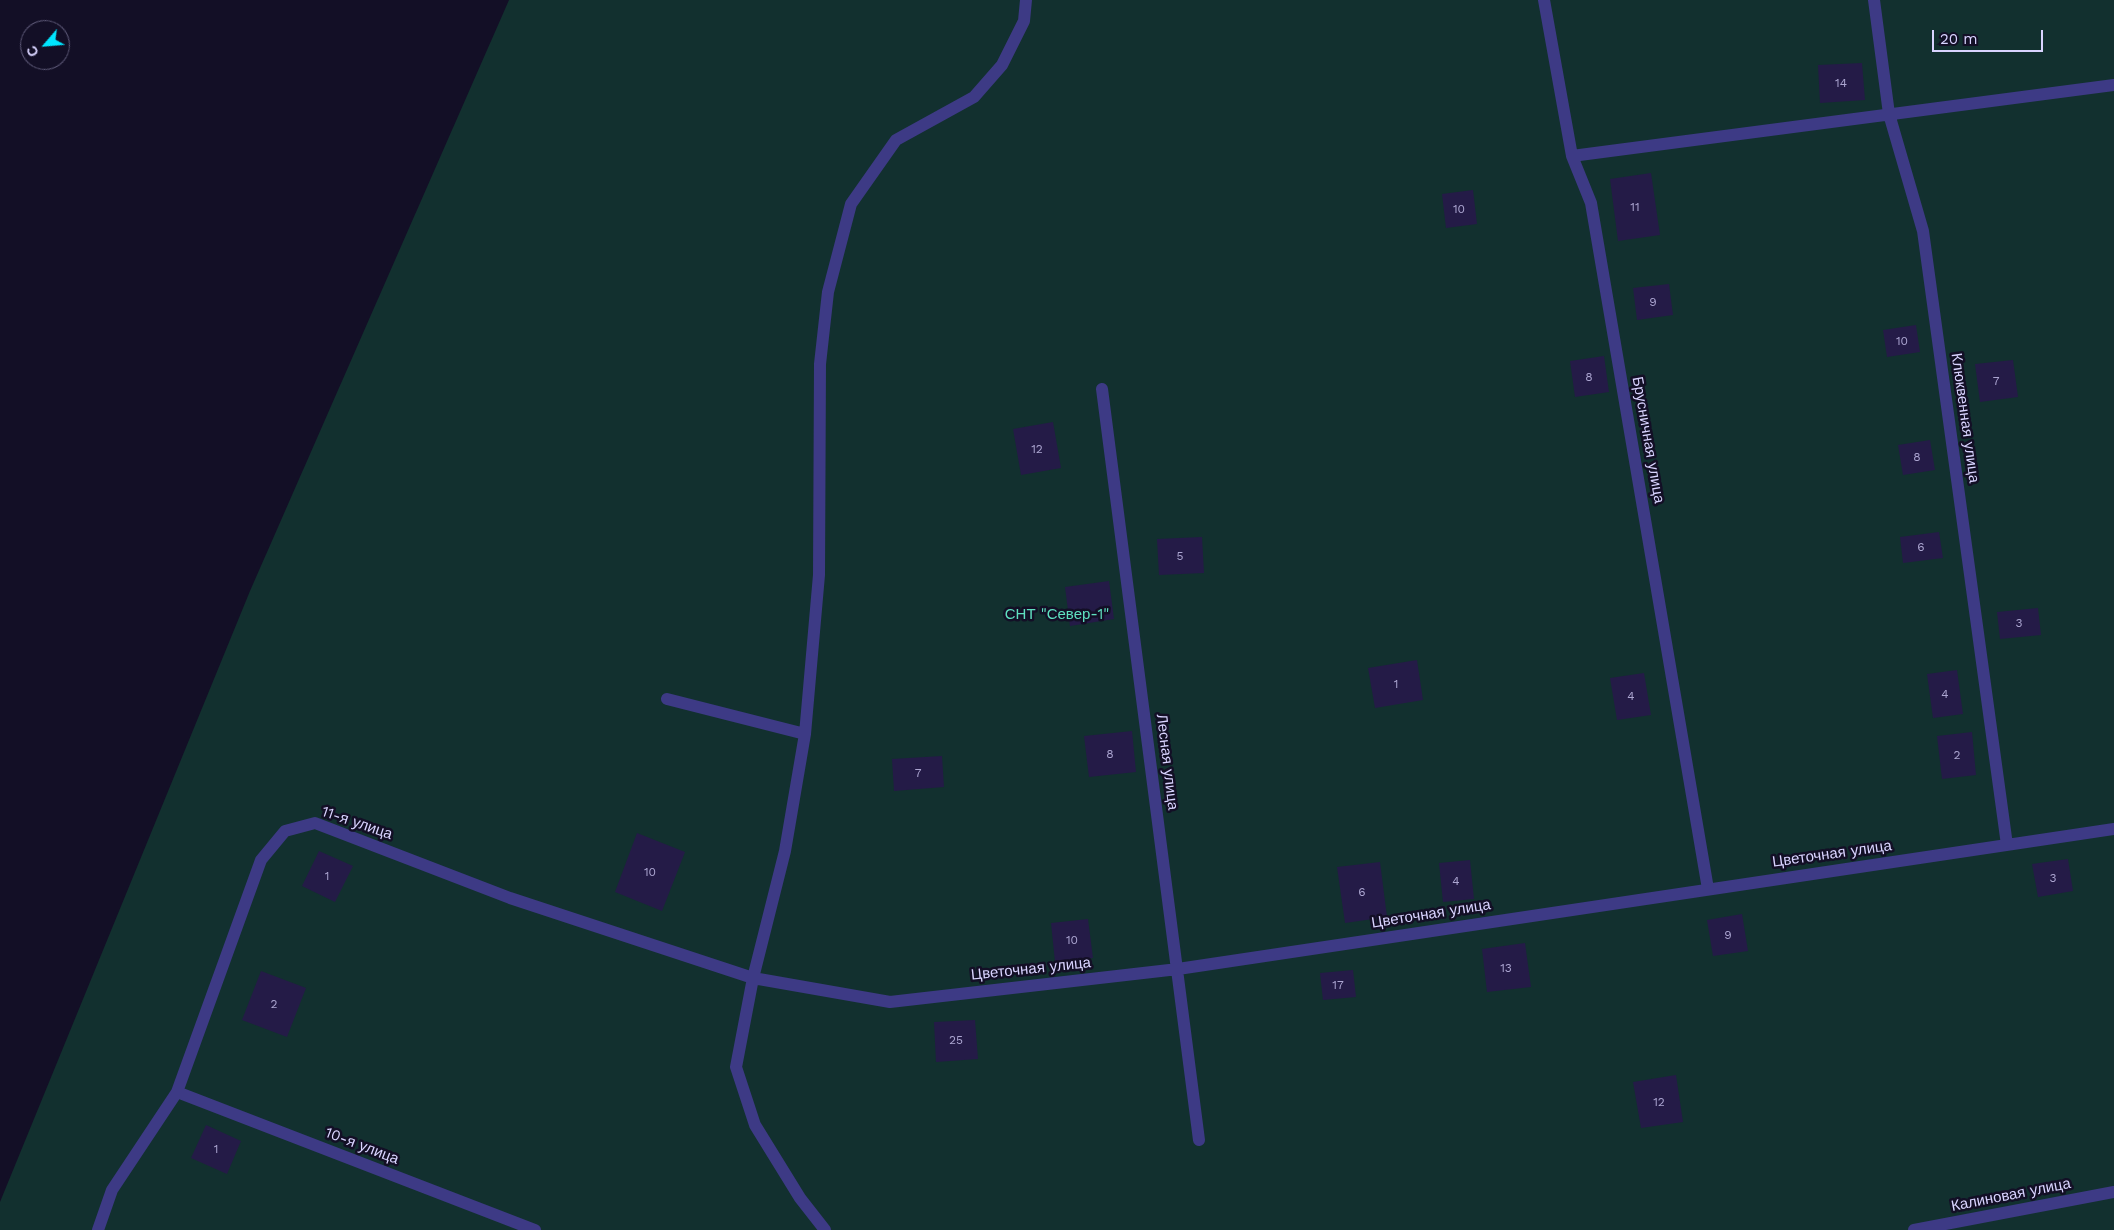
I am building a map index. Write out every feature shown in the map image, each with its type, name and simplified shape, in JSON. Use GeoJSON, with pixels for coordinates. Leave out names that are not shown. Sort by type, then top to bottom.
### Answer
{"type":"FeatureCollection","features":[{"type":"Feature","properties":{"kind":"street"},"geometry":{"type":"LineString","coordinates":[[825,1230],[800,1198],[755,1125],[736,1067],[753,978],[785,851],[805,734],[819,575],[820,364],[828,292],[851,204],[896,140],[974,98],[1002,65],[1024,21],[1026,0]]}},
{"type":"Feature","properties":{"kind":"street","name":"Брусничная улица"},"geometry":{"type":"LineString","coordinates":[[1544,0],[1572,156],[1591,203],[1708,889]]}},
{"type":"Feature","properties":{"kind":"street","name":"Клюквенная улица"},"geometry":{"type":"LineString","coordinates":[[1874,0],[1889,114],[1923,231],[2006,845]]}},
{"type":"Feature","properties":{"kind":"street"},"geometry":{"type":"LineString","coordinates":[[1572,156],[2114,85]]}},
{"type":"Feature","properties":{"kind":"street","name":"Лесная улица"},"geometry":{"type":"LineString","coordinates":[[1102,389],[1199,1140]]}},
{"type":"Feature","properties":{"kind":"street"},"geometry":{"type":"LineString","coordinates":[[667,699],[805,734]]}},
{"type":"Feature","properties":{"kind":"street","name":"11-я улица"},"geometry":{"type":"LineString","coordinates":[[98,1230],[112,1190],[177,1092],[261,860],[285,831],[315,822],[510,898],[753,978]]}},
{"type":"Feature","properties":{"kind":"street","name":"Цветочная улица"},"geometry":{"type":"LineString","coordinates":[[753,978],[890,1002],[1178,969],[2114,829]]}},
{"type":"Feature","properties":{"kind":"street","name":"10-я улица"},"geometry":{"type":"LineString","coordinates":[[177,1092],[535,1230]]}},
{"type":"Feature","properties":{"kind":"street","name":"Калиновая улица"},"geometry":{"type":"LineString","coordinates":[[1914,1230],[2114,1192]]}},
{"type":"Feature","properties":{"kind":"green space","name":"СНТ \"Север-1\""},"geometry":{"type":"Polygon","coordinates":[[[509,0],[2114,0],[2114,1230],[0,1230],[0,1202],[250,591],[509,0]]]}},
{"type":"Feature","properties":{"kind":"building"},"geometry":{"type":"Polygon","coordinates":[[[1862,63],[1865,100],[1820,103],[1818,65],[1862,63]]]}},
{"type":"Feature","properties":{"kind":"building"},"geometry":{"type":"Polygon","coordinates":[[[1651,173],[1660,235],[1618,241],[1610,179],[1651,173]]]}},
{"type":"Feature","properties":{"kind":"building"},"geometry":{"type":"Polygon","coordinates":[[[1473,190],[1477,224],[1446,228],[1442,194],[1473,190]]]}},
{"type":"Feature","properties":{"kind":"building"},"geometry":{"type":"Polygon","coordinates":[[[1669,284],[1673,315],[1637,320],[1633,288],[1669,284]]]}},
{"type":"Feature","properties":{"kind":"building"},"geometry":{"type":"Polygon","coordinates":[[[1916,325],[1920,352],[1887,357],[1883,330],[1916,325]]]}},
{"type":"Feature","properties":{"kind":"building"},"geometry":{"type":"Polygon","coordinates":[[[1604,356],[1609,392],[1575,397],[1570,361],[1604,356]]]}},
{"type":"Feature","properties":{"kind":"building"},"geometry":{"type":"Polygon","coordinates":[[[2013,360],[2018,397],[1980,402],[1975,364],[2013,360]]]}},
{"type":"Feature","properties":{"kind":"building"},"geometry":{"type":"Polygon","coordinates":[[[1053,422],[1061,468],[1021,475],[1013,429],[1053,422]]]}},
{"type":"Feature","properties":{"kind":"building"},"geometry":{"type":"Polygon","coordinates":[[[1930,440],[1935,470],[1903,475],[1898,445],[1930,440]]]}},
{"type":"Feature","properties":{"kind":"building"},"geometry":{"type":"Polygon","coordinates":[[[1939,532],[1943,558],[1903,563],[1900,537],[1939,532]]]}},
{"type":"Feature","properties":{"kind":"building"},"geometry":{"type":"Polygon","coordinates":[[[1202,537],[1204,573],[1159,575],[1157,539],[1202,537]]]}},
{"type":"Feature","properties":{"kind":"building"},"geometry":{"type":"Polygon","coordinates":[[[1109,581],[1114,619],[1070,626],[1065,587],[1109,581]]]}},
{"type":"Feature","properties":{"kind":"building"},"geometry":{"type":"Polygon","coordinates":[[[2038,608],[2041,635],[2000,639],[1997,612],[2038,608]]]}},
{"type":"Feature","properties":{"kind":"building"},"geometry":{"type":"Polygon","coordinates":[[[1417,660],[1423,700],[1375,708],[1368,668],[1417,660]]]}},
{"type":"Feature","properties":{"kind":"building"},"geometry":{"type":"Polygon","coordinates":[[[1957,670],[1963,714],[1933,718],[1927,674],[1957,670]]]}},
{"type":"Feature","properties":{"kind":"building"},"geometry":{"type":"Polygon","coordinates":[[[1644,673],[1651,715],[1617,720],[1610,678],[1644,673]]]}},
{"type":"Feature","properties":{"kind":"building"},"geometry":{"type":"Polygon","coordinates":[[[1132,731],[1136,772],[1089,777],[1084,736],[1132,731]]]}},
{"type":"Feature","properties":{"kind":"building"},"geometry":{"type":"Polygon","coordinates":[[[1972,732],[1976,775],[1942,779],[1937,736],[1972,732]]]}},
{"type":"Feature","properties":{"kind":"building"},"geometry":{"type":"Polygon","coordinates":[[[942,756],[944,787],[894,791],[892,759],[942,756]]]}},
{"type":"Feature","properties":{"kind":"building"},"geometry":{"type":"Polygon","coordinates":[[[637,833],[685,852],[662,911],[615,892],[637,833]]]}},
{"type":"Feature","properties":{"kind":"building"},"geometry":{"type":"Polygon","coordinates":[[[319,851],[353,866],[335,902],[302,886],[319,851]]]}},
{"type":"Feature","properties":{"kind":"building"},"geometry":{"type":"Polygon","coordinates":[[[2068,859],[2073,891],[2038,897],[2032,864],[2068,859]]]}},
{"type":"Feature","properties":{"kind":"building"},"geometry":{"type":"Polygon","coordinates":[[[1470,860],[1474,899],[1443,902],[1439,863],[1470,860]]]}},
{"type":"Feature","properties":{"kind":"building"},"geometry":{"type":"Polygon","coordinates":[[[1380,862],[1387,917],[1345,923],[1337,867],[1380,862]]]}},
{"type":"Feature","properties":{"kind":"building"},"geometry":{"type":"Polygon","coordinates":[[[1742,914],[1748,951],[1713,956],[1707,920],[1742,914]]]}},
{"type":"Feature","properties":{"kind":"building"},"geometry":{"type":"Polygon","coordinates":[[[1088,919],[1093,958],[1055,962],[1051,923],[1088,919]]]}},
{"type":"Feature","properties":{"kind":"building"},"geometry":{"type":"Polygon","coordinates":[[[1525,943],[1531,987],[1487,992],[1482,949],[1525,943]]]}},
{"type":"Feature","properties":{"kind":"building"},"geometry":{"type":"Polygon","coordinates":[[[1353,970],[1356,997],[1323,1000],[1320,973],[1353,970]]]}},
{"type":"Feature","properties":{"kind":"building"},"geometry":{"type":"Polygon","coordinates":[[[261,971],[306,988],[287,1037],[242,1020],[261,971]]]}},
{"type":"Feature","properties":{"kind":"building"},"geometry":{"type":"Polygon","coordinates":[[[975,1020],[978,1059],[936,1062],[934,1022],[975,1020]]]}},
{"type":"Feature","properties":{"kind":"building"},"geometry":{"type":"Polygon","coordinates":[[[1676,1075],[1683,1122],[1641,1128],[1633,1082],[1676,1075]]]}},
{"type":"Feature","properties":{"kind":"building"},"geometry":{"type":"Polygon","coordinates":[[[206,1125],[241,1141],[227,1174],[191,1158],[206,1125]]]}}]}
